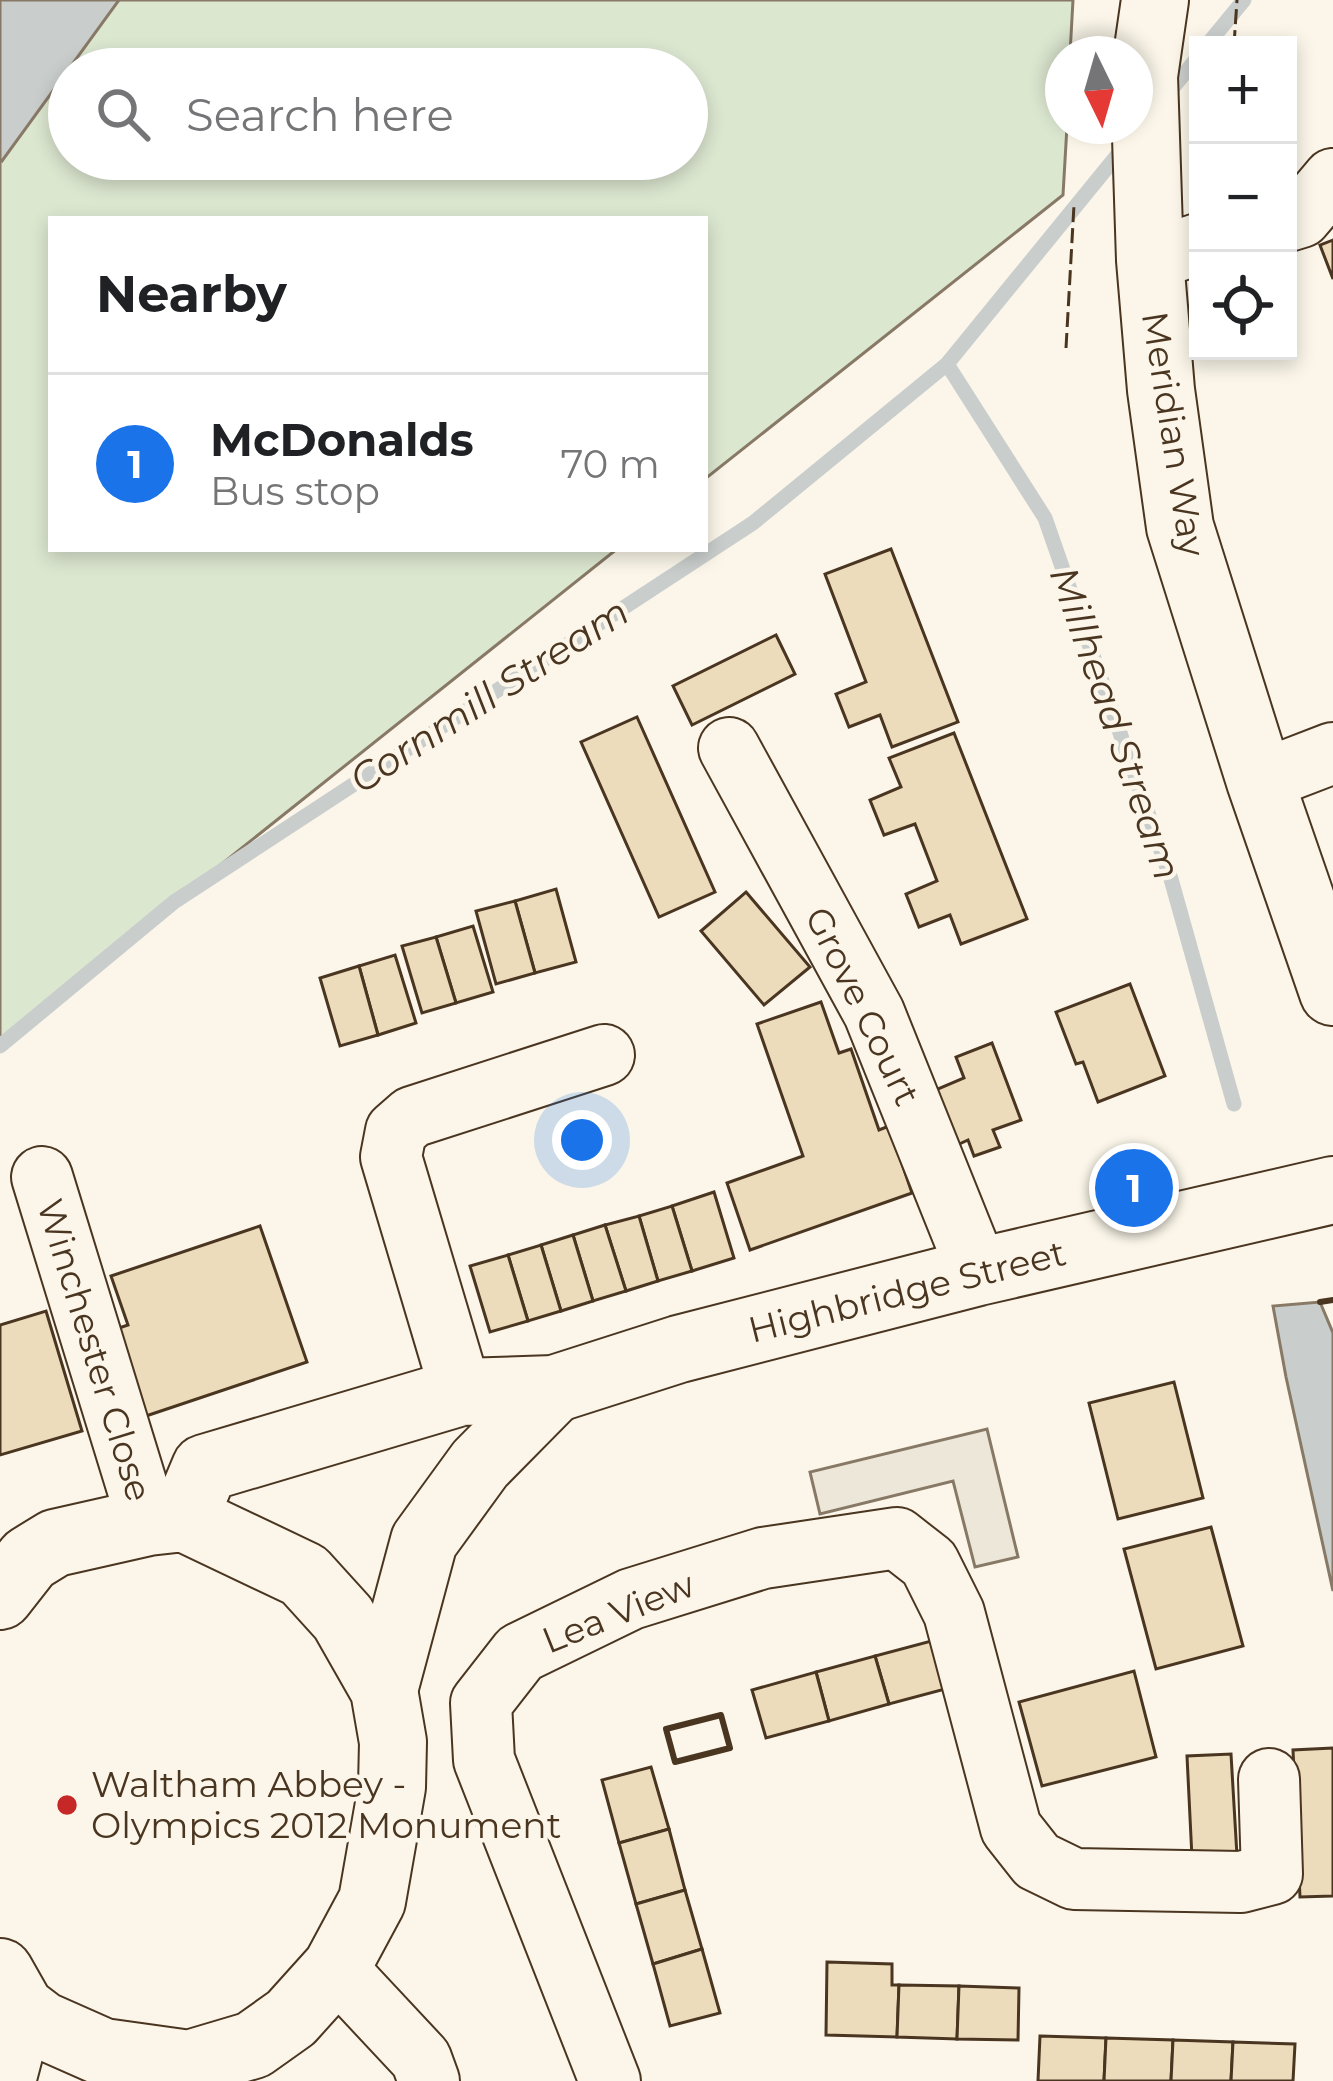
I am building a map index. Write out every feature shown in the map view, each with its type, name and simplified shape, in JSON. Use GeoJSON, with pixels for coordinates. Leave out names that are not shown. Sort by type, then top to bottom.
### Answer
{"type":"FeatureCollection","features":[{"type":"Feature","properties":{"kind":"main road","name":"Meridian Way"},"geometry":{"type":"LineString","coordinates":[[1156,0],[1144,76],[1174,252],[1161,390],[1180,527],[1333,992]]}},
{"type":"Feature","properties":{"kind":"main road","name":"Highbridge Street"},"geometry":{"type":"LineString","coordinates":[[166,1520],[205,1468],[461,1392],[554,1389],[679,1349],[978,1272],[1333,1190]]}},
{"type":"Feature","properties":{"kind":"main road","name":"Highbridge Street"},"geometry":{"type":"LineString","coordinates":[[384,1690],[424,1540],[479,1464],[554,1389]]}},
{"type":"Feature","properties":{"kind":"main road"},"geometry":{"type":"LineString","coordinates":[[10,1570],[55,1543],[166,1520],[304,1575],[343,1618],[384,1690],[393,1742],[392,1787],[372,1901],[335,1968],[291,2018],[253,2045],[184,2072],[104,2052],[42,2025],[10,1991]]}},
{"type":"Feature","properties":{"kind":"main road"},"geometry":{"type":"LineString","coordinates":[[2,2081],[10,1991]]}},
{"type":"Feature","properties":{"kind":"street"},"geometry":{"type":"LineString","coordinates":[[1297,218],[1333,179]]}},
{"type":"Feature","properties":{"kind":"street","name":"Grove Court"},"geometry":{"type":"LineString","coordinates":[[729,748],[874,1012],[978,1272]]}},
{"type":"Feature","properties":{"kind":"street"},"geometry":{"type":"LineString","coordinates":[[1260,781],[1333,753]]}},
{"type":"Feature","properties":{"kind":"street"},"geometry":{"type":"LineString","coordinates":[[461,1392],[391,1157],[396,1132],[412,1117],[604,1055]]}},
{"type":"Feature","properties":{"kind":"street","name":"Winchester Close"},"geometry":{"type":"LineString","coordinates":[[42,1178],[166,1520]]}},
{"type":"Feature","properties":{"kind":"street","name":"Lea View"},"geometry":{"type":"LineString","coordinates":[[610,2081],[484,1760],[482,1703],[520,1653],[631,1599],[763,1558],[897,1538],[929,1563],[954,1613],[1011,1828],[1037,1861],[1074,1879],[1241,1882],[1272,1874],[1269,1779]]}},
{"type":"Feature","properties":{"kind":"street"},"geometry":{"type":"LineString","coordinates":[[335,1968],[422,2059],[429,2081]]}},
{"type":"Feature","properties":{"kind":"green space"},"geometry":{"type":"Polygon","coordinates":[[[0,0],[1073,0],[1071,36],[1045,36],[1045,144],[1066,144],[1063,195],[708,477],[708,216],[48,216],[48,552],[613,552],[0,1046],[0,0]]]}},
{"type":"Feature","properties":{"kind":"shaded area"},"geometry":{"type":"Polygon","coordinates":[[[0,0],[119,0],[84,48],[48,48],[48,98],[0,159],[0,0]]]}},
{"type":"Feature","properties":{"kind":"shaded area"},"geometry":{"type":"Polygon","coordinates":[[[1320,1302],[1333,1333],[1333,1591],[1273,1306],[1320,1302]]]}},
{"type":"Feature","properties":{"kind":"shaded area"},"geometry":{"type":"Polygon","coordinates":[[[987,1429],[1018,1557],[975,1567],[953,1481],[820,1514],[810,1472],[987,1429]]]}},
{"type":"Feature","properties":{"kind":"building"},"geometry":{"type":"Polygon","coordinates":[[[1333,240],[1333,279],[1320,245],[1333,240]]]}},
{"type":"Feature","properties":{"kind":"building"},"geometry":{"type":"Polygon","coordinates":[[[891,549],[958,722],[892,747],[880,715],[849,727],[836,694],[866,682],[825,574],[891,549]]]}},
{"type":"Feature","properties":{"kind":"building"},"geometry":{"type":"Polygon","coordinates":[[[776,635],[795,674],[692,725],[673,686],[776,635]]]}},
{"type":"Feature","properties":{"kind":"building"},"geometry":{"type":"Polygon","coordinates":[[[637,717],[715,892],[659,917],[581,742],[637,717]]]}},
{"type":"Feature","properties":{"kind":"building"},"geometry":{"type":"Polygon","coordinates":[[[954,733],[1027,919],[961,944],[950,915],[919,927],[906,894],[937,881],[915,824],[884,835],[870,800],[901,787],[889,758],[954,733]]]}},
{"type":"Feature","properties":{"kind":"building"},"geometry":{"type":"Polygon","coordinates":[[[556,889],[576,962],[535,973],[515,901],[556,889]]]}},
{"type":"Feature","properties":{"kind":"building"},"geometry":{"type":"Polygon","coordinates":[[[746,892],[810,967],[764,1005],[701,931],[746,892]]]}},
{"type":"Feature","properties":{"kind":"building"},"geometry":{"type":"Polygon","coordinates":[[[515,901],[535,973],[496,984],[476,911],[515,901]]]}},
{"type":"Feature","properties":{"kind":"building"},"geometry":{"type":"Polygon","coordinates":[[[473,926],[493,992],[456,1003],[436,937],[473,926]]]}},
{"type":"Feature","properties":{"kind":"building"},"geometry":{"type":"Polygon","coordinates":[[[436,937],[456,1003],[422,1013],[402,946],[436,937]]]}},
{"type":"Feature","properties":{"kind":"building"},"geometry":{"type":"Polygon","coordinates":[[[395,955],[416,1023],[378,1035],[359,966],[395,955]]]}},
{"type":"Feature","properties":{"kind":"building"},"geometry":{"type":"Polygon","coordinates":[[[359,966],[378,1035],[340,1046],[320,978],[359,966]]]}},
{"type":"Feature","properties":{"kind":"building"},"geometry":{"type":"Polygon","coordinates":[[[1130,984],[1165,1076],[1098,1102],[1083,1062],[1076,1064],[1056,1012],[1130,984]]]}},
{"type":"Feature","properties":{"kind":"building"},"geometry":{"type":"Polygon","coordinates":[[[821,1002],[839,1053],[851,1049],[879,1130],[889,1126],[912,1193],[750,1250],[727,1183],[803,1156],[757,1024],[821,1002]]]}},
{"type":"Feature","properties":{"kind":"building"},"geometry":{"type":"Polygon","coordinates":[[[992,1043],[1021,1120],[993,1130],[1000,1147],[974,1156],[968,1140],[955,1146],[933,1091],[964,1078],[956,1057],[992,1043]]]}},
{"type":"Feature","properties":{"kind":"building"},"geometry":{"type":"Polygon","coordinates":[[[714,1192],[734,1258],[692,1271],[672,1206],[714,1192]]]}},
{"type":"Feature","properties":{"kind":"building"},"geometry":{"type":"Polygon","coordinates":[[[672,1206],[692,1271],[658,1281],[639,1216],[672,1206]]]}},
{"type":"Feature","properties":{"kind":"building"},"geometry":{"type":"Polygon","coordinates":[[[639,1216],[658,1281],[626,1291],[605,1225],[639,1216]]]}},
{"type":"Feature","properties":{"kind":"building"},"geometry":{"type":"Polygon","coordinates":[[[605,1225],[626,1291],[593,1301],[573,1235],[605,1225]]]}},
{"type":"Feature","properties":{"kind":"building"},"geometry":{"type":"Polygon","coordinates":[[[260,1226],[307,1362],[134,1420],[104,1333],[128,1325],[111,1276],[260,1226]]]}},
{"type":"Feature","properties":{"kind":"building"},"geometry":{"type":"Polygon","coordinates":[[[573,1235],[593,1301],[561,1311],[541,1245],[573,1235]]]}},
{"type":"Feature","properties":{"kind":"building"},"geometry":{"type":"Polygon","coordinates":[[[541,1245],[561,1311],[528,1321],[508,1255],[541,1245]]]}},
{"type":"Feature","properties":{"kind":"building"},"geometry":{"type":"Polygon","coordinates":[[[508,1255],[528,1321],[490,1332],[470,1266],[508,1255]]]}},
{"type":"Feature","properties":{"kind":"building"},"geometry":{"type":"Polygon","coordinates":[[[46,1311],[82,1431],[0,1455],[0,1325],[46,1311]]]}},
{"type":"Feature","properties":{"kind":"building"},"geometry":{"type":"Polygon","coordinates":[[[1174,1382],[1203,1498],[1118,1519],[1089,1403],[1174,1382]]]}},
{"type":"Feature","properties":{"kind":"building"},"geometry":{"type":"Polygon","coordinates":[[[1211,1527],[1243,1646],[1156,1669],[1124,1549],[1211,1527]]]}},
{"type":"Feature","properties":{"kind":"building"},"geometry":{"type":"Polygon","coordinates":[[[935,1640],[949,1688],[889,1704],[875,1656],[935,1640]]]}},
{"type":"Feature","properties":{"kind":"building"},"geometry":{"type":"Polygon","coordinates":[[[875,1656],[889,1704],[829,1721],[816,1672],[875,1656]]]}},
{"type":"Feature","properties":{"kind":"building"},"geometry":{"type":"Polygon","coordinates":[[[1134,1671],[1156,1757],[1042,1786],[1019,1702],[1134,1671]]]}},
{"type":"Feature","properties":{"kind":"building"},"geometry":{"type":"Polygon","coordinates":[[[816,1672],[829,1721],[766,1738],[752,1690],[816,1672]]]}},
{"type":"Feature","properties":{"kind":"building"},"geometry":{"type":"Polygon","coordinates":[[[1333,1748],[1333,1896],[1300,1897],[1293,1750],[1333,1748]]]}},
{"type":"Feature","properties":{"kind":"building"},"geometry":{"type":"Polygon","coordinates":[[[1231,1754],[1237,1856],[1192,1858],[1187,1756],[1231,1754]]]}},
{"type":"Feature","properties":{"kind":"building"},"geometry":{"type":"Polygon","coordinates":[[[651,1767],[669,1829],[619,1843],[602,1780],[651,1767]]]}},
{"type":"Feature","properties":{"kind":"building"},"geometry":{"type":"Polygon","coordinates":[[[669,1829],[685,1890],[636,1904],[619,1843],[669,1829]]]}},
{"type":"Feature","properties":{"kind":"building"},"geometry":{"type":"Polygon","coordinates":[[[685,1890],[702,1949],[653,1964],[636,1904],[685,1890]]]}},
{"type":"Feature","properties":{"kind":"building"},"geometry":{"type":"Polygon","coordinates":[[[702,1949],[720,2013],[670,2026],[653,1964],[702,1949]]]}},
{"type":"Feature","properties":{"kind":"building"},"geometry":{"type":"Polygon","coordinates":[[[827,1962],[892,1964],[892,1985],[899,1985],[897,2037],[826,2035],[827,1962]]]}},
{"type":"Feature","properties":{"kind":"building"},"geometry":{"type":"Polygon","coordinates":[[[899,1985],[959,1986],[957,2039],[897,2037],[899,1985]]]}},
{"type":"Feature","properties":{"kind":"building"},"geometry":{"type":"Polygon","coordinates":[[[959,1986],[1019,1988],[1018,2040],[957,2039],[959,1986]]]}},
{"type":"Feature","properties":{"kind":"building"},"geometry":{"type":"Polygon","coordinates":[[[1040,2036],[1106,2038],[1104,2081],[1038,2081],[1040,2036]]]}},
{"type":"Feature","properties":{"kind":"building"},"geometry":{"type":"Polygon","coordinates":[[[1106,2038],[1173,2040],[1171,2081],[1104,2081],[1106,2038]]]}},
{"type":"Feature","properties":{"kind":"building"},"geometry":{"type":"Polygon","coordinates":[[[1173,2040],[1233,2042],[1231,2081],[1171,2081],[1173,2040]]]}},
{"type":"Feature","properties":{"kind":"building"},"geometry":{"type":"Polygon","coordinates":[[[1233,2042],[1295,2044],[1293,2081],[1231,2081],[1233,2042]]]}},
{"type":"Feature","properties":{"kind":"waterway","name":"Cornmill Stream"},"geometry":{"type":"LineString","coordinates":[[1214,36],[1244,0]]}},
{"type":"Feature","properties":{"kind":"waterway","name":"Cornmill Stream"},"geometry":{"type":"LineString","coordinates":[[1166,96],[1189,68]]}},
{"type":"Feature","properties":{"kind":"waterway","name":"Cornmill Stream"},"geometry":{"type":"LineString","coordinates":[[0,1046],[174,902],[753,523],[947,364],[1124,147]]}},
{"type":"Feature","properties":{"kind":"waterway","name":"Millhead Stream"},"geometry":{"type":"LineString","coordinates":[[947,364],[1045,518],[1171,879],[1234,1104]]}},
{"type":"Feature","properties":{"kind":"fence"},"geometry":{"type":"LineString","coordinates":[[1235,36],[1237,0]]}},
{"type":"Feature","properties":{"kind":"fence"},"geometry":{"type":"LineString","coordinates":[[1066,348],[1074,205]]}},
{"type":"Feature","properties":{"kind":"wall"},"geometry":{"type":"LineString","coordinates":[[1320,1302],[1333,1300]]}},
{"type":"Feature","properties":{"kind":"wall"},"geometry":{"type":"LineString","coordinates":[[721,1715],[730,1748],[675,1762],[666,1729],[721,1715]]}},
{"type":"Feature","properties":{"kind":"place","name":"McDonalds"},"geometry":{"type":"Point","coordinates":[1134,1188]}},
{"type":"Feature","properties":{"kind":"place","name":"Waltham Abbey - Olympics 2012 Monument"},"geometry":{"type":"Point","coordinates":[67,1805]}}]}
